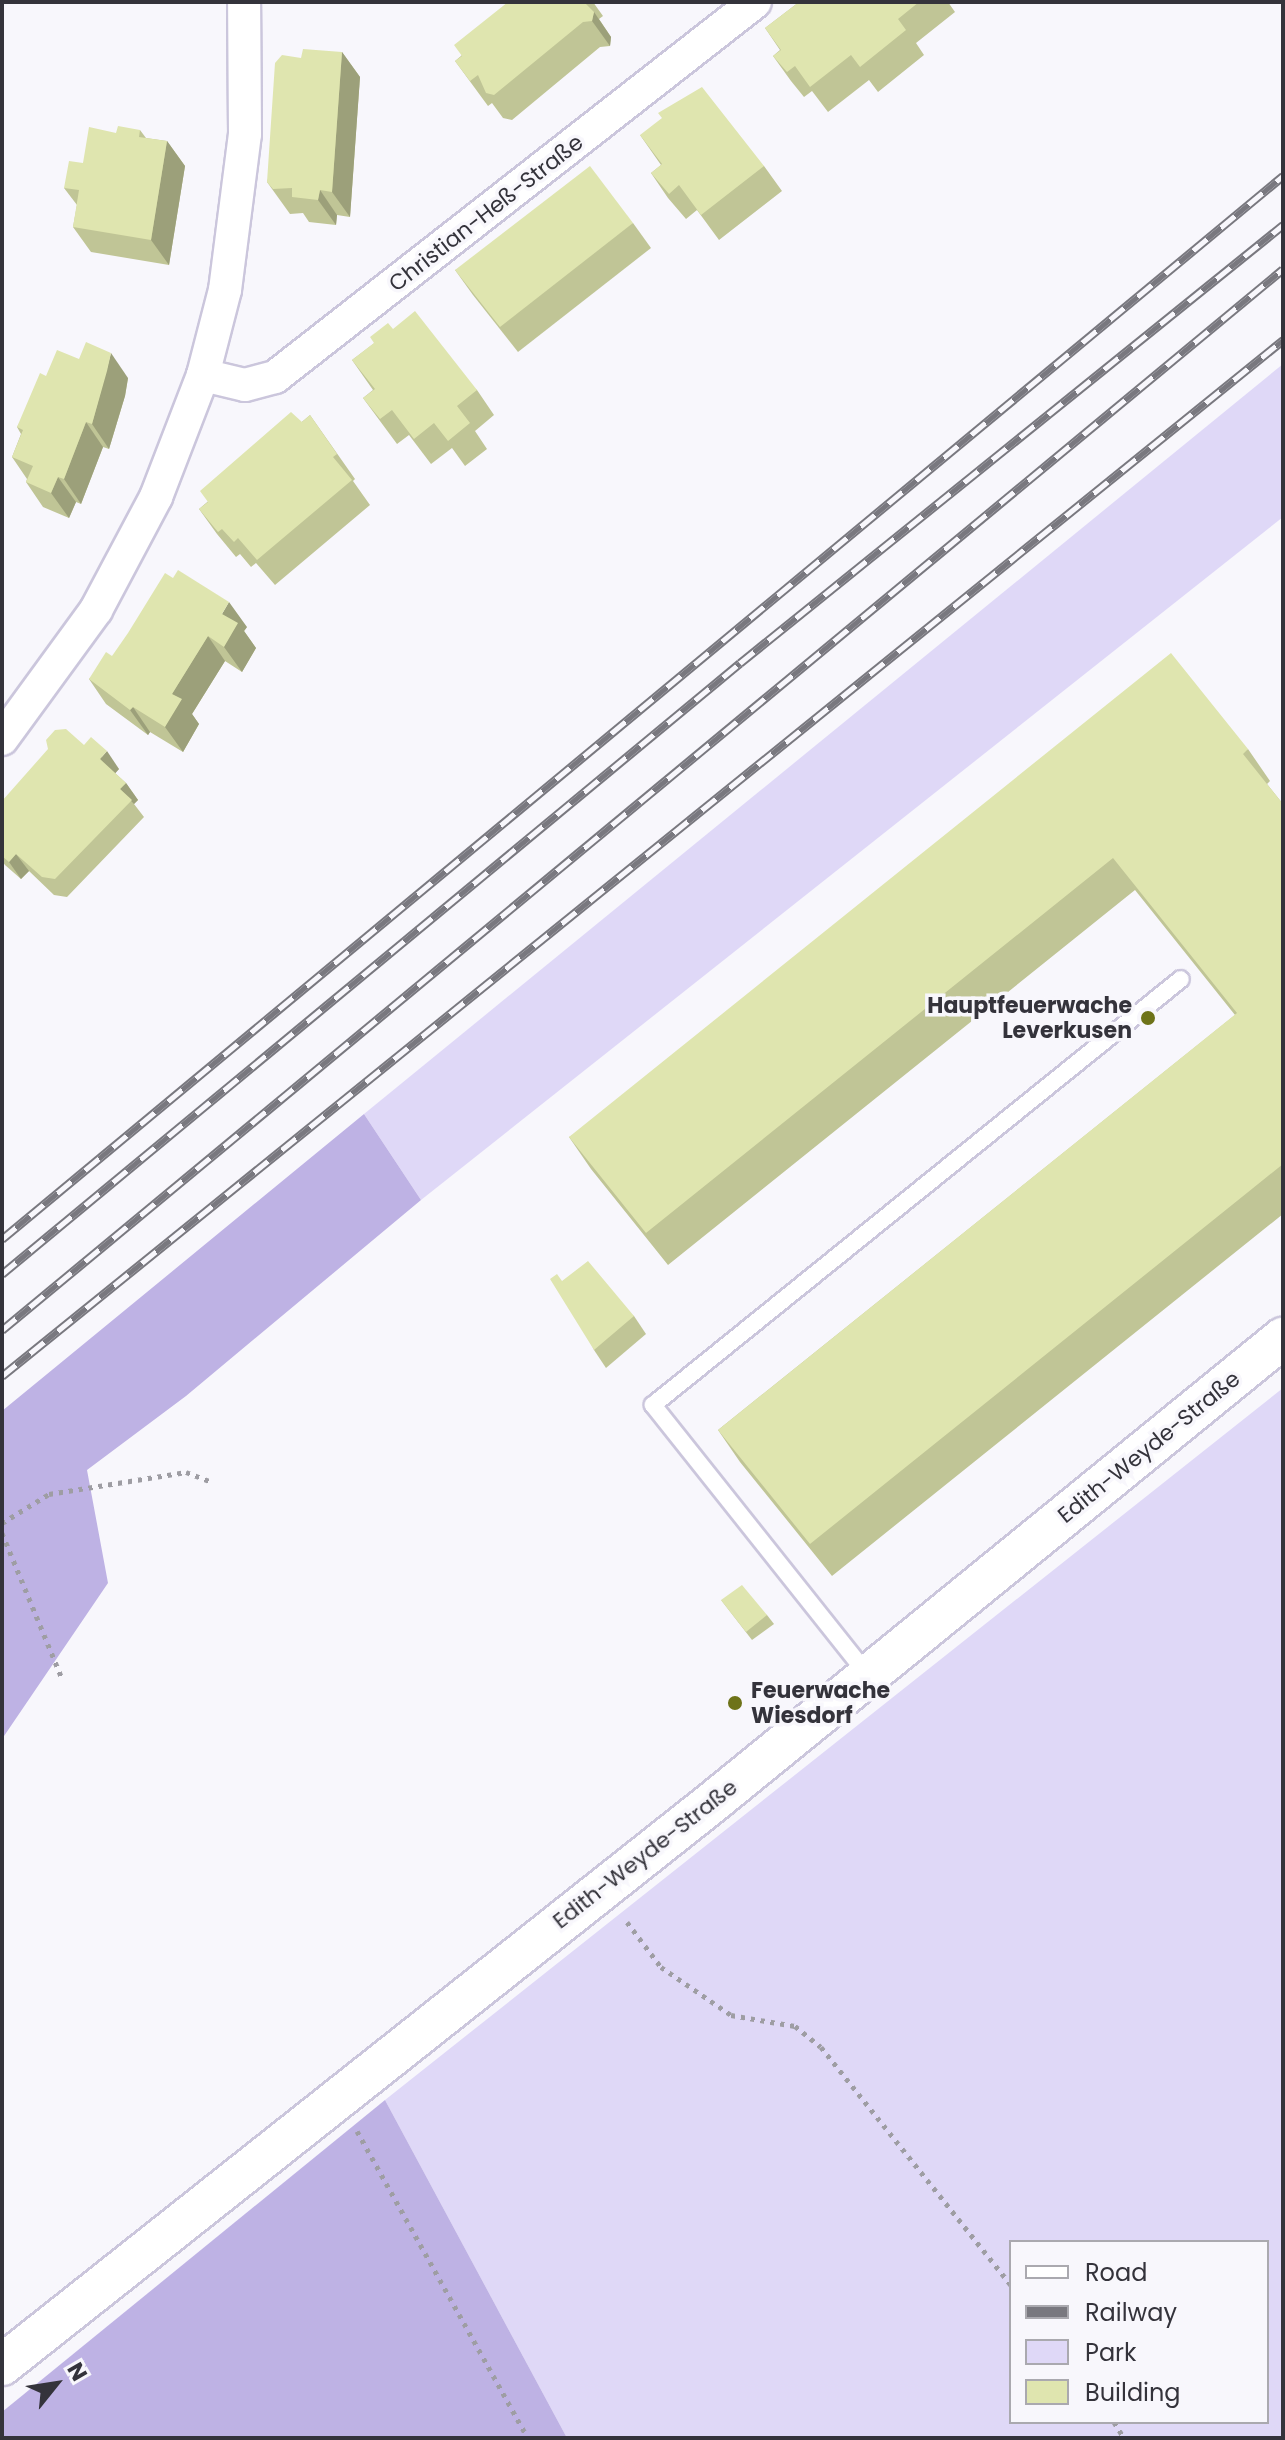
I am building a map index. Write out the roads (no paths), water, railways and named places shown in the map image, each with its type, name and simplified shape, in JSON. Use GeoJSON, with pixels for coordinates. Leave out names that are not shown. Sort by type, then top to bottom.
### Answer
{"type":"FeatureCollection","features":[{"type":"Feature","properties":{"kind":"street"},"geometry":{"type":"LineString","coordinates":[[2,739],[96,610],[156,497],[203,375],[225,290],[245,134],[244,2]]}},
{"type":"Feature","properties":{"kind":"street","name":"Christian-Heß-Straße"},"geometry":{"type":"LineString","coordinates":[[203,375],[245,385],[275,377],[755,2]]}},
{"type":"Feature","properties":{"kind":"street","name":"Edith-Weyde-Straße"},"geometry":{"type":"LineString","coordinates":[[2,2365],[1283,1338]]}},
{"type":"Feature","properties":{"kind":"lane"},"geometry":{"type":"LineString","coordinates":[[867,1674],[653,1405],[1181,979]]}},
{"type":"Feature","properties":{"kind":"railway"},"geometry":{"type":"LineString","coordinates":[[2,1239],[1283,176]]}},
{"type":"Feature","properties":{"kind":"railway"},"geometry":{"type":"LineString","coordinates":[[2,1274],[740,663],[1283,225]]}},
{"type":"Feature","properties":{"kind":"railway"},"geometry":{"type":"LineString","coordinates":[[2,1330],[1283,269]]}},
{"type":"Feature","properties":{"kind":"railway"},"geometry":{"type":"LineString","coordinates":[[2,1376],[1283,340]]}},
{"type":"Feature","properties":{"kind":"place","name":"Hauptfeuerwache Leverkusen"},"geometry":{"type":"Point","coordinates":[1148,1018]}},
{"type":"Feature","properties":{"kind":"place","name":"Feuerwache Wiesdorf"},"geometry":{"type":"Point","coordinates":[735,1703]}}]}
